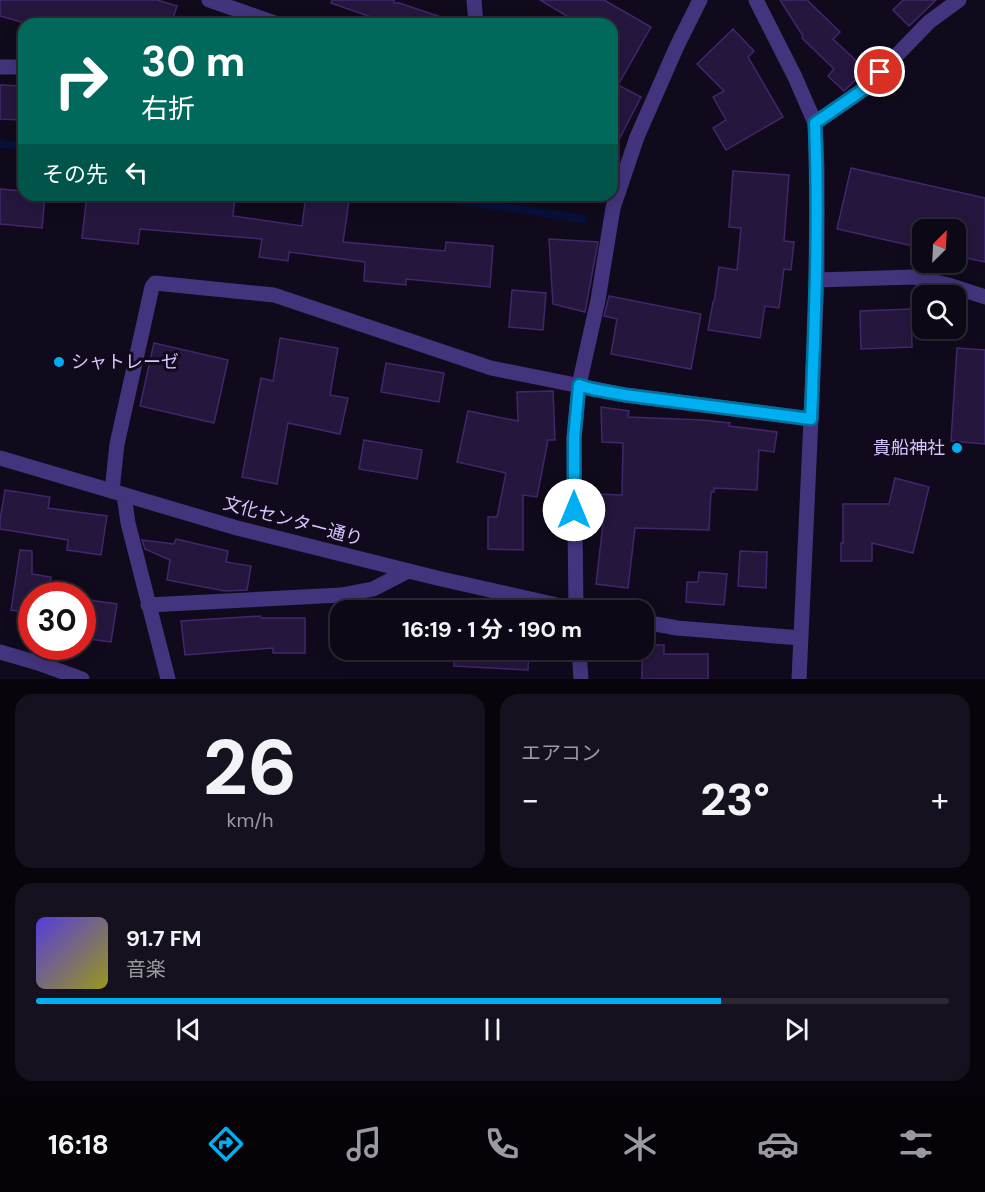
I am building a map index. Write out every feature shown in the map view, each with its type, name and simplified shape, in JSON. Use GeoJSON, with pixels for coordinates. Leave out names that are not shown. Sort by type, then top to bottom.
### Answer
{"type":"FeatureCollection","features":[{"type":"Feature","properties":{"kind":"street"},"geometry":{"type":"LineString","coordinates":[[209,0],[261,18]]}},
{"type":"Feature","properties":{"kind":"street"},"geometry":{"type":"LineString","coordinates":[[474,0],[476,18]]}},
{"type":"Feature","properties":{"kind":"street"},"geometry":{"type":"LineString","coordinates":[[618,193],[637,137],[700,0]]}},
{"type":"Feature","properties":{"kind":"street"},"geometry":{"type":"LineString","coordinates":[[756,0],[815,123],[817,280],[800,679]]}},
{"type":"Feature","properties":{"kind":"street"},"geometry":{"type":"LineString","coordinates":[[815,123],[864,89],[929,22],[959,0]]}},
{"type":"Feature","properties":{"kind":"street"},"geometry":{"type":"LineString","coordinates":[[0,67],[18,67]]}},
{"type":"Feature","properties":{"kind":"street"},"geometry":{"type":"LineString","coordinates":[[577,600],[574,438],[579,385],[598,300],[615,201]]}},
{"type":"Feature","properties":{"kind":"street"},"geometry":{"type":"LineString","coordinates":[[817,280],[913,277],[950,285],[985,297]]}},
{"type":"Feature","properties":{"kind":"street"},"geometry":{"type":"LineString","coordinates":[[168,679],[118,493],[117,444],[154,283],[274,295],[490,368],[511,373],[625,395],[811,419]]}},
{"type":"Feature","properties":{"kind":"street","name":"文化センター通り"},"geometry":{"type":"LineString","coordinates":[[0,458],[237,528],[534,600]]}},
{"type":"Feature","properties":{"kind":"street"},"geometry":{"type":"LineString","coordinates":[[148,606],[341,595],[373,589],[408,571]]}},
{"type":"Feature","properties":{"kind":"street"},"geometry":{"type":"LineString","coordinates":[[654,624],[677,628],[801,638]]}},
{"type":"Feature","properties":{"kind":"street"},"geometry":{"type":"LineString","coordinates":[[0,652],[82,679]]}},
{"type":"Feature","properties":{"kind":"street"},"geometry":{"type":"LineString","coordinates":[[580,660],[581,679]]}},
{"type":"Feature","properties":{"kind":"building"},"geometry":{"type":"Polygon","coordinates":[[[0,0],[157,0],[177,6],[173,18],[18,18],[18,21],[0,16],[0,0]]]}},
{"type":"Feature","properties":{"kind":"building"},"geometry":{"type":"Polygon","coordinates":[[[332,0],[394,0],[394,3],[444,18],[374,18],[331,3],[332,0]]]}},
{"type":"Feature","properties":{"kind":"building"},"geometry":{"type":"Polygon","coordinates":[[[540,0],[604,0],[651,27],[618,85],[618,18],[570,18],[540,0]]]}},
{"type":"Feature","properties":{"kind":"building"},"geometry":{"type":"Polygon","coordinates":[[[780,0],[807,0],[840,32],[833,39],[866,70],[844,91],[828,76],[834,69],[802,38],[803,36],[780,0]]]}},
{"type":"Feature","properties":{"kind":"building"},"geometry":{"type":"Polygon","coordinates":[[[903,0],[936,0],[909,26],[893,10],[903,0]]]}},
{"type":"Feature","properties":{"kind":"building"},"geometry":{"type":"Polygon","coordinates":[[[733,29],[754,51],[748,57],[783,117],[726,150],[713,128],[726,120],[713,97],[724,91],[697,64],[733,29]]]}},
{"type":"Feature","properties":{"kind":"building"},"geometry":{"type":"Polygon","coordinates":[[[0,85],[18,86],[18,120],[0,119],[0,85]]]}},
{"type":"Feature","properties":{"kind":"building"},"geometry":{"type":"Polygon","coordinates":[[[618,85],[641,97],[618,141],[618,85]]]}},
{"type":"Feature","properties":{"kind":"building"},"geometry":{"type":"Polygon","coordinates":[[[851,168],[985,198],[985,262],[966,258],[966,219],[912,219],[912,246],[837,229],[851,168]]]}},
{"type":"Feature","properties":{"kind":"building"},"geometry":{"type":"Polygon","coordinates":[[[733,171],[789,175],[784,241],[794,242],[791,270],[784,269],[779,308],[765,306],[760,338],[708,330],[719,267],[737,270],[741,228],[729,227],[733,171]]]}},
{"type":"Feature","properties":{"kind":"building"},"geometry":{"type":"Polygon","coordinates":[[[0,189],[18,190],[18,201],[44,201],[42,228],[0,224],[0,189]]]}},
{"type":"Feature","properties":{"kind":"building"},"geometry":{"type":"Polygon","coordinates":[[[86,201],[234,201],[233,216],[302,226],[305,201],[349,201],[343,242],[445,251],[446,242],[493,246],[490,287],[406,279],[406,285],[364,281],[365,262],[289,252],[288,261],[259,257],[262,239],[140,229],[138,244],[82,238],[86,201]]]}},
{"type":"Feature","properties":{"kind":"building"},"geometry":{"type":"Polygon","coordinates":[[[549,239],[598,242],[585,312],[553,304],[549,239]]]}},
{"type":"Feature","properties":{"kind":"building"},"geometry":{"type":"Polygon","coordinates":[[[512,290],[546,293],[543,330],[509,327],[512,290]]]}},
{"type":"Feature","properties":{"kind":"building"},"geometry":{"type":"Polygon","coordinates":[[[609,296],[701,314],[691,369],[611,354],[617,319],[604,316],[609,296]]]}},
{"type":"Feature","properties":{"kind":"building"},"geometry":{"type":"Polygon","coordinates":[[[911,309],[912,347],[861,349],[860,311],[911,309]]]}},
{"type":"Feature","properties":{"kind":"building"},"geometry":{"type":"Polygon","coordinates":[[[280,338],[338,348],[330,395],[348,398],[340,434],[288,423],[277,484],[242,477],[261,378],[273,381],[280,338]]]}},
{"type":"Feature","properties":{"kind":"building"},"geometry":{"type":"Polygon","coordinates":[[[154,343],[228,360],[214,423],[140,406],[154,343]]]}},
{"type":"Feature","properties":{"kind":"building"},"geometry":{"type":"Polygon","coordinates":[[[957,348],[985,350],[985,444],[951,441],[957,348]]]}},
{"type":"Feature","properties":{"kind":"building"},"geometry":{"type":"Polygon","coordinates":[[[386,363],[444,373],[439,402],[381,392],[386,363]]]}},
{"type":"Feature","properties":{"kind":"building"},"geometry":{"type":"Polygon","coordinates":[[[553,391],[555,440],[548,440],[537,497],[523,495],[523,550],[488,549],[488,517],[497,517],[506,473],[457,462],[468,411],[518,421],[517,392],[553,391]]]}},
{"type":"Feature","properties":{"kind":"building"},"geometry":{"type":"Polygon","coordinates":[[[601,407],[629,411],[628,417],[702,420],[777,432],[774,452],[759,450],[757,490],[714,488],[714,492],[711,492],[709,530],[635,528],[628,588],[596,584],[603,524],[595,524],[597,494],[622,495],[623,443],[602,442],[601,407]]]}},
{"type":"Feature","properties":{"kind":"building"},"geometry":{"type":"Polygon","coordinates":[[[364,440],[422,450],[417,479],[359,469],[364,440]]]}},
{"type":"Feature","properties":{"kind":"building"},"geometry":{"type":"Polygon","coordinates":[[[895,478],[929,487],[913,553],[872,543],[872,561],[841,561],[843,504],[889,504],[895,478]]]}},
{"type":"Feature","properties":{"kind":"building"},"geometry":{"type":"Polygon","coordinates":[[[5,490],[50,497],[48,508],[107,516],[101,555],[67,550],[68,540],[0,529],[5,490]]]}},
{"type":"Feature","properties":{"kind":"building"},"geometry":{"type":"Polygon","coordinates":[[[176,539],[228,551],[226,562],[251,566],[247,590],[225,591],[167,580],[170,560],[145,549],[142,540],[174,544],[176,539]]]}},
{"type":"Feature","properties":{"kind":"building"},"geometry":{"type":"Polygon","coordinates":[[[20,550],[32,551],[32,574],[51,577],[50,582],[18,582],[18,611],[11,610],[20,550]]]}},
{"type":"Feature","properties":{"kind":"building"},"geometry":{"type":"Polygon","coordinates":[[[740,551],[767,552],[766,588],[738,586],[740,551]]]}},
{"type":"Feature","properties":{"kind":"building"},"geometry":{"type":"Polygon","coordinates":[[[699,572],[727,574],[724,605],[686,602],[687,582],[698,582],[699,572]]]}},
{"type":"Feature","properties":{"kind":"building"},"geometry":{"type":"Polygon","coordinates":[[[96,601],[117,604],[111,642],[96,640],[96,601]]]}},
{"type":"Feature","properties":{"kind":"building"},"geometry":{"type":"Polygon","coordinates":[[[260,616],[261,618],[305,618],[305,653],[273,653],[273,648],[185,655],[181,621],[260,616]]]}},
{"type":"Feature","properties":{"kind":"building"},"geometry":{"type":"Polygon","coordinates":[[[654,645],[664,645],[664,654],[708,654],[708,679],[642,679],[642,660],[654,660],[654,645]]]}},
{"type":"Feature","properties":{"kind":"building"},"geometry":{"type":"Polygon","coordinates":[[[454,660],[528,660],[528,670],[454,666],[454,660]]]}},
{"type":"Feature","properties":{"kind":"waterway"},"geometry":{"type":"LineString","coordinates":[[0,144],[18,146]]}},
{"type":"Feature","properties":{"kind":"waterway"},"geometry":{"type":"LineString","coordinates":[[463,201],[583,219]]}},
{"type":"Feature","properties":{"kind":"place","name":"シャトレーゼ"},"geometry":{"type":"Point","coordinates":[59,362]}},
{"type":"Feature","properties":{"kind":"place","name":"貴船神社"},"geometry":{"type":"Point","coordinates":[957,448]}},
{"type":"Feature","properties":{"kind":"route"},"geometry":{"type":"LineString","coordinates":[[574,510],[574,438],[579,385],[625,395],[811,419],[817,280],[815,123],[864,89],[880,72]]}}]}
